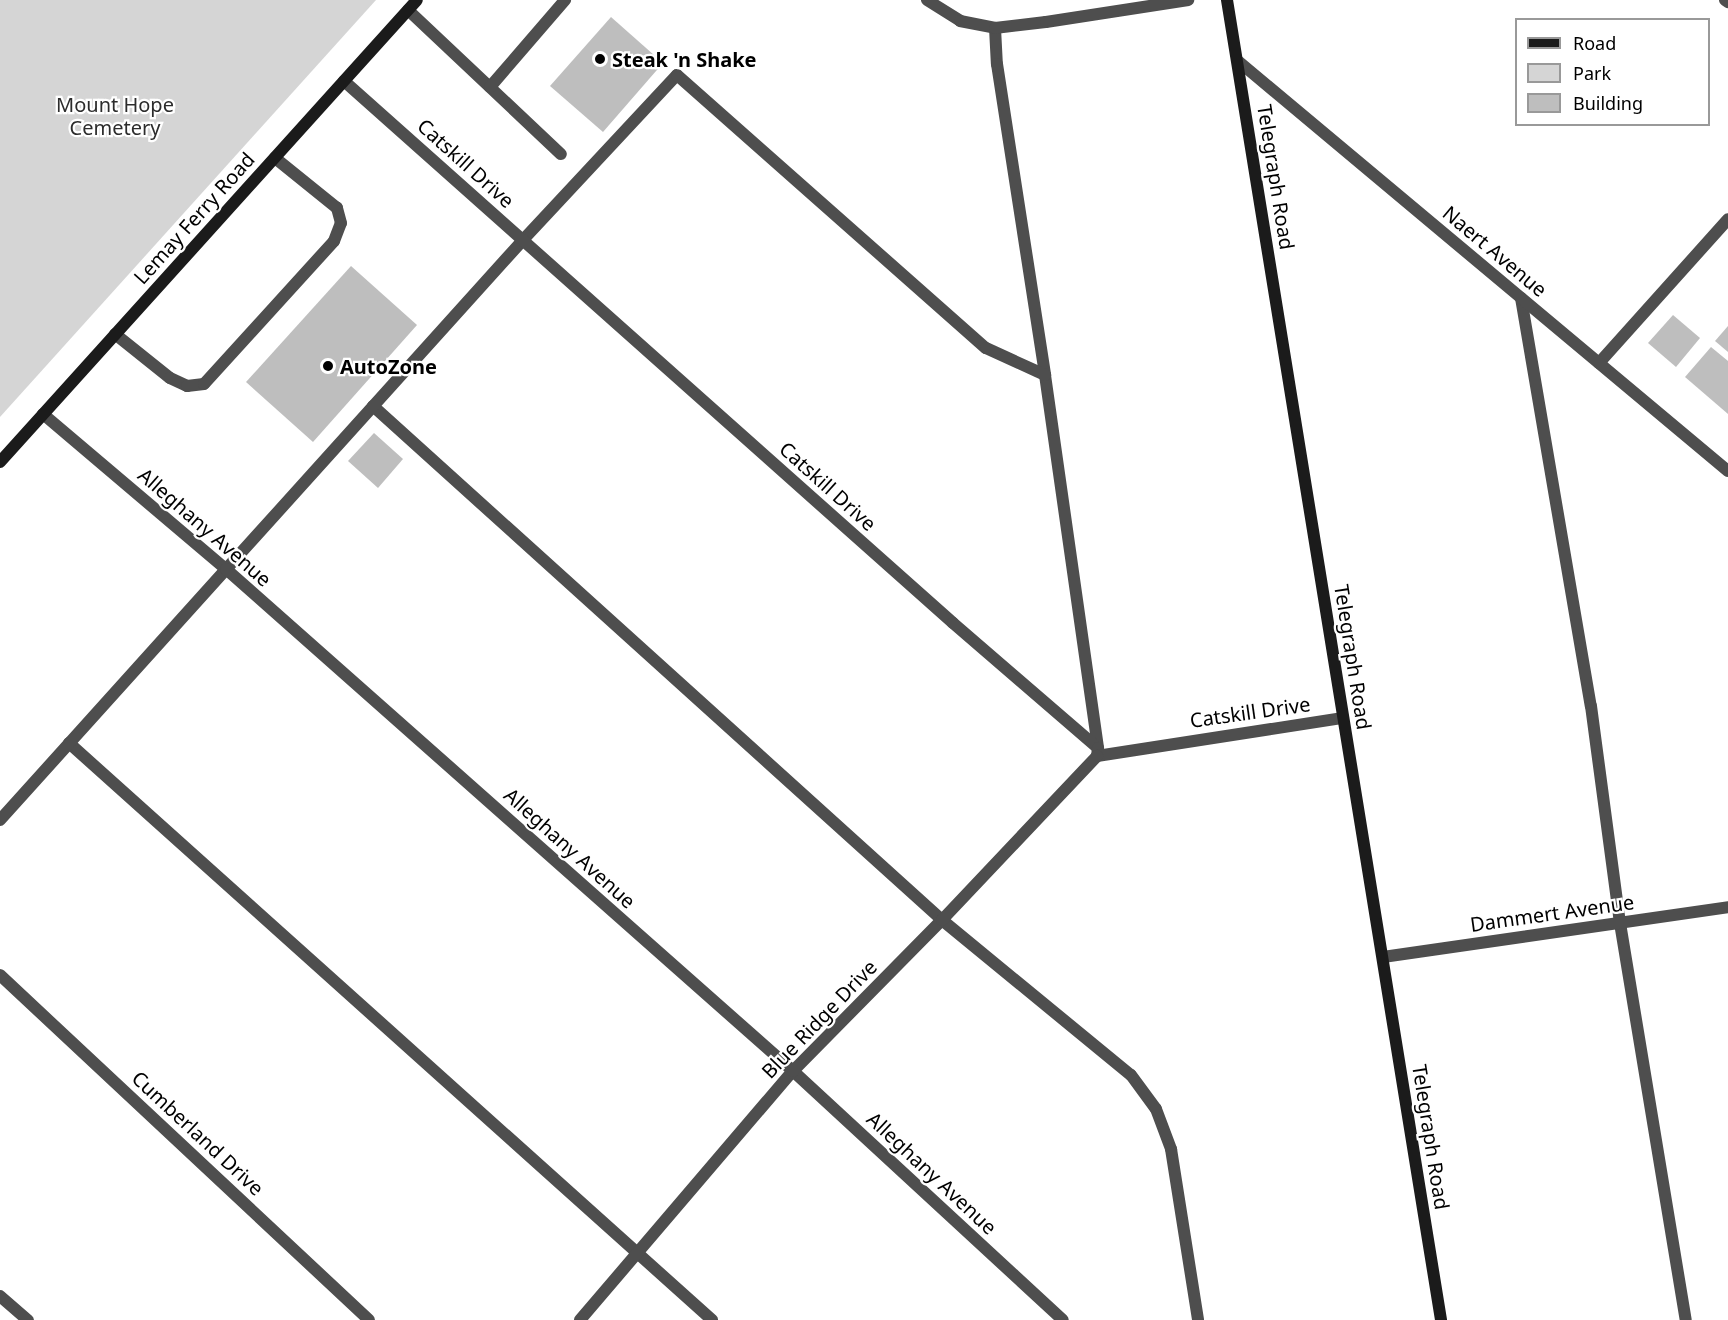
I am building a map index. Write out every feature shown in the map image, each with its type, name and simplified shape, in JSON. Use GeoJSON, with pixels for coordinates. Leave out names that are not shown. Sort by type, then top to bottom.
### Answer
{"type":"FeatureCollection","features":[{"type":"Feature","properties":{"kind":"main road","name":"Lemay Ferry Road"},"geometry":{"type":"LineString","coordinates":[[0,462],[417,0]]}},
{"type":"Feature","properties":{"kind":"main road","name":"Telegraph Road"},"geometry":{"type":"LineString","coordinates":[[1227,0],[1441,1320]]}},
{"type":"Feature","properties":{"kind":"street"},"geometry":{"type":"LineString","coordinates":[[490,87],[566,0]]}},
{"type":"Feature","properties":{"kind":"street"},"geometry":{"type":"LineString","coordinates":[[927,0],[960,21],[978,27],[994,28],[1188,0]]}},
{"type":"Feature","properties":{"kind":"street"},"geometry":{"type":"LineString","coordinates":[[408,10],[561,154]]}},
{"type":"Feature","properties":{"kind":"street"},"geometry":{"type":"LineString","coordinates":[[994,28],[997,63],[1046,375],[1098,752]]}},
{"type":"Feature","properties":{"kind":"street","name":"Naert Avenue"},"geometry":{"type":"LineString","coordinates":[[1238,61],[1728,471]]}},
{"type":"Feature","properties":{"kind":"street"},"geometry":{"type":"LineString","coordinates":[[0,820],[522,241],[677,75],[986,348],[1046,375]]}},
{"type":"Feature","properties":{"kind":"street","name":"Catskill Drive"},"geometry":{"type":"LineString","coordinates":[[344,81],[1098,752],[1343,718]]}},
{"type":"Feature","properties":{"kind":"street"},"geometry":{"type":"LineString","coordinates":[[115,334],[170,378],[188,386],[204,384],[334,241],[341,223],[337,208],[275,158]]}},
{"type":"Feature","properties":{"kind":"street"},"geometry":{"type":"LineString","coordinates":[[1599,363],[1728,219]]}},
{"type":"Feature","properties":{"kind":"street"},"geometry":{"type":"LineString","coordinates":[[1521,298],[1592,706],[1620,923],[1686,1320]]}},
{"type":"Feature","properties":{"kind":"street"},"geometry":{"type":"LineString","coordinates":[[373,406],[942,920],[1131,1075],[1156,1109],[1171,1149],[1198,1320]]}},
{"type":"Feature","properties":{"kind":"street","name":"Alleghany Avenue"},"geometry":{"type":"LineString","coordinates":[[43,414],[226,569],[793,1071],[1063,1320]]}},
{"type":"Feature","properties":{"kind":"street"},"geometry":{"type":"LineString","coordinates":[[69,743],[712,1320]]}},
{"type":"Feature","properties":{"kind":"street","name":"Blue Ridge Drive"},"geometry":{"type":"LineString","coordinates":[[580,1320],[793,1071],[942,920],[1098,752]]}},
{"type":"Feature","properties":{"kind":"street","name":"Dammert Avenue"},"geometry":{"type":"LineString","coordinates":[[1383,957],[1728,907]]}},
{"type":"Feature","properties":{"kind":"street","name":"Cumberland Drive"},"geometry":{"type":"LineString","coordinates":[[0,975],[369,1320]]}},
{"type":"Feature","properties":{"kind":"street"},"geometry":{"type":"LineString","coordinates":[[0,1296],[28,1320]]}},
{"type":"Feature","properties":{"kind":"green space","name":"Mount Hope Cemetery"},"geometry":{"type":"Polygon","coordinates":[[[0,0],[376,0],[0,417],[0,0]]]}},
{"type":"Feature","properties":{"kind":"building"},"geometry":{"type":"Polygon","coordinates":[[[611,17],[663,63],[603,132],[550,86],[611,17]]]}},
{"type":"Feature","properties":{"kind":"building"},"geometry":{"type":"Polygon","coordinates":[[[351,266],[417,325],[313,442],[246,382],[351,266]]]}},
{"type":"Feature","properties":{"kind":"building"},"geometry":{"type":"Polygon","coordinates":[[[1673,315],[1700,338],[1676,367],[1648,343],[1673,315]]]}},
{"type":"Feature","properties":{"kind":"building"},"geometry":{"type":"Polygon","coordinates":[[[1728,326],[1728,352],[1715,341],[1728,326]]]}},
{"type":"Feature","properties":{"kind":"building"},"geometry":{"type":"Polygon","coordinates":[[[1711,347],[1728,361],[1728,414],[1685,377],[1711,347]]]}},
{"type":"Feature","properties":{"kind":"building"},"geometry":{"type":"Polygon","coordinates":[[[374,433],[403,459],[378,488],[348,461],[374,433]]]}},
{"type":"Feature","properties":{"kind":"place","name":"Steak 'n Shake"},"geometry":{"type":"Point","coordinates":[600,59]}},
{"type":"Feature","properties":{"kind":"place","name":"AutoZone"},"geometry":{"type":"Point","coordinates":[328,366]}}]}
